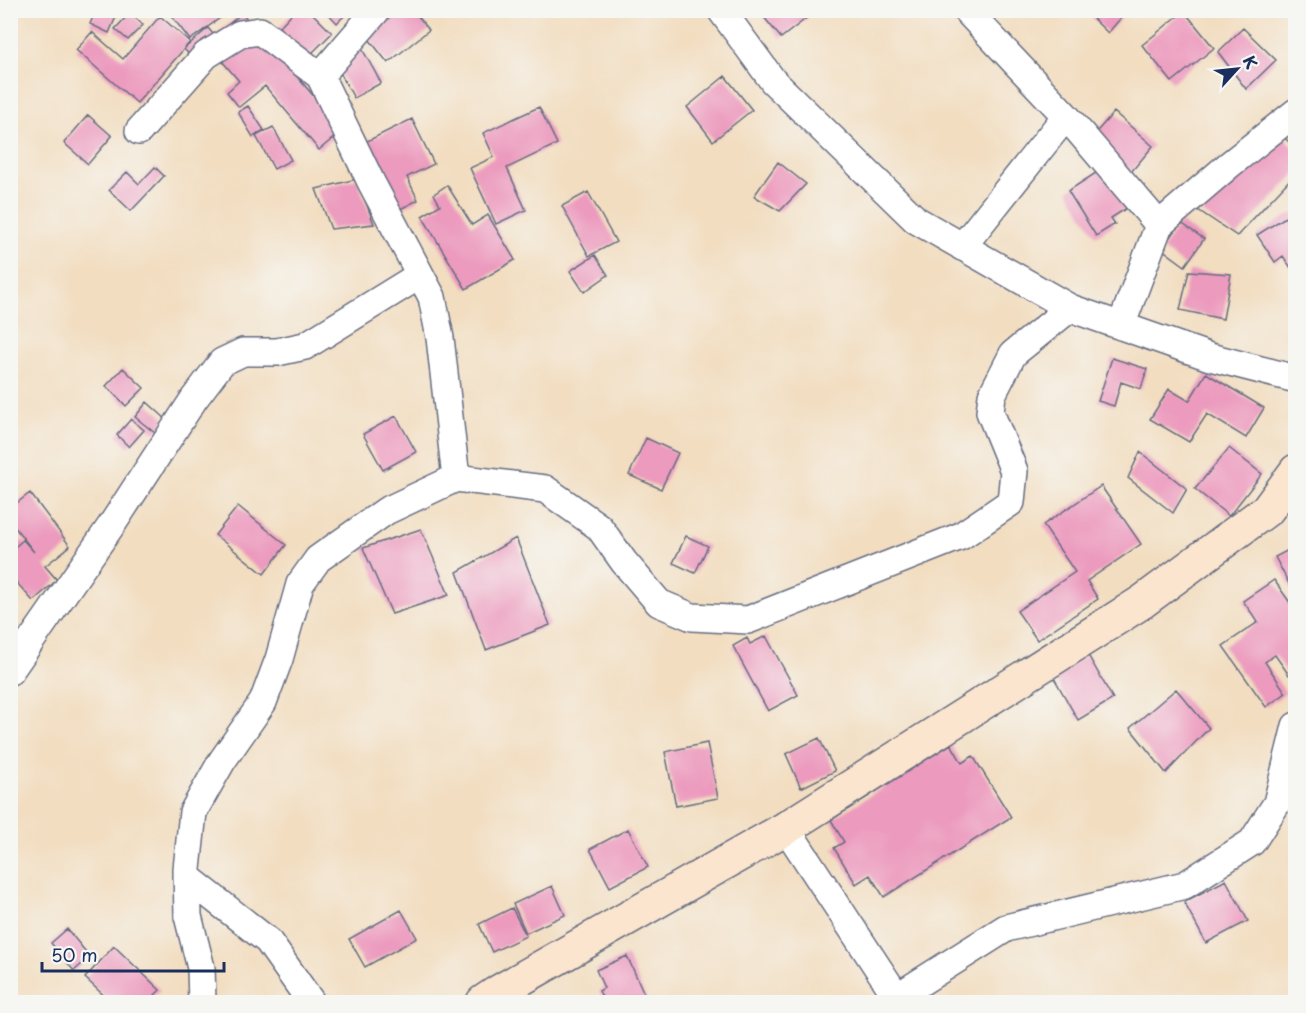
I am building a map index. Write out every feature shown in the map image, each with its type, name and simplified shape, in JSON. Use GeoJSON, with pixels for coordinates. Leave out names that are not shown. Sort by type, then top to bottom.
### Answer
{"type":"FeatureCollection","features":[{"type":"Feature","properties":{"kind":"main road"},"geometry":{"type":"LineString","coordinates":[[483,1002],[786,828],[1142,602],[1268,509],[1296,471]]}},
{"type":"Feature","properties":{"kind":"street"},"geometry":{"type":"LineString","coordinates":[[320,76],[377,10]]}},
{"type":"Feature","properties":{"kind":"street"},"geometry":{"type":"LineString","coordinates":[[721,10],[773,81],[916,220],[1070,308],[1210,357],[1296,379]]}},
{"type":"Feature","properties":{"kind":"street"},"geometry":{"type":"LineString","coordinates":[[966,10],[1066,116],[1159,225]]}},
{"type":"Feature","properties":{"kind":"street"},"geometry":{"type":"LineString","coordinates":[[140,131],[206,55],[240,33],[260,31],[320,76],[371,182],[432,297],[440,338],[456,478]]}},
{"type":"Feature","properties":{"kind":"street"},"geometry":{"type":"LineString","coordinates":[[1122,326],[1159,225],[1296,112]]}},
{"type":"Feature","properties":{"kind":"street"},"geometry":{"type":"LineString","coordinates":[[962,247],[1066,116]]}},
{"type":"Feature","properties":{"kind":"street"},"geometry":{"type":"LineString","coordinates":[[10,671],[113,523],[194,399],[222,362],[243,352],[277,352],[305,346],[420,275]]}},
{"type":"Feature","properties":{"kind":"street"},"geometry":{"type":"LineString","coordinates":[[202,1002],[201,968],[188,916],[187,877],[194,812],[222,761],[263,702],[279,659],[300,584],[318,559],[386,511],[456,478],[545,489],[599,527],[624,562],[659,603],[692,617],[748,620],[961,536],[1011,502],[1014,471],[990,412],[992,395],[1013,354],[1070,308]]}},
{"type":"Feature","properties":{"kind":"street"},"geometry":{"type":"LineString","coordinates":[[786,828],[893,1000],[1006,928],[1185,885],[1252,842],[1277,803],[1296,726]]}},
{"type":"Feature","properties":{"kind":"street"},"geometry":{"type":"LineString","coordinates":[[187,877],[268,941],[311,1002]]}},
{"type":"Feature","properties":{"kind":"building"},"geometry":{"type":"Polygon","coordinates":[[[96,10],[119,10],[109,33],[90,24],[96,10]]]}},
{"type":"Feature","properties":{"kind":"building"},"geometry":{"type":"Polygon","coordinates":[[[167,10],[221,10],[224,15],[190,40],[167,10]]]}},
{"type":"Feature","properties":{"kind":"building"},"geometry":{"type":"Polygon","coordinates":[[[295,10],[309,10],[332,33],[298,67],[269,38],[295,10]]]}},
{"type":"Feature","properties":{"kind":"building"},"geometry":{"type":"Polygon","coordinates":[[[325,10],[350,10],[337,23],[325,10]]]}},
{"type":"Feature","properties":{"kind":"building"},"geometry":{"type":"Polygon","coordinates":[[[384,10],[413,10],[429,30],[388,63],[361,29],[384,10]]]}},
{"type":"Feature","properties":{"kind":"building"},"geometry":{"type":"Polygon","coordinates":[[[769,10],[817,10],[781,38],[763,16],[769,10]]]}},
{"type":"Feature","properties":{"kind":"building"},"geometry":{"type":"Polygon","coordinates":[[[1084,10],[1124,10],[1126,12],[1108,33],[1084,10]]]}},
{"type":"Feature","properties":{"kind":"building"},"geometry":{"type":"Polygon","coordinates":[[[1184,11],[1214,48],[1172,82],[1142,45],[1184,11]]]}},
{"type":"Feature","properties":{"kind":"building"},"geometry":{"type":"Polygon","coordinates":[[[130,13],[143,25],[128,40],[115,29],[130,13]]]}},
{"type":"Feature","properties":{"kind":"building"},"geometry":{"type":"Polygon","coordinates":[[[242,13],[343,130],[319,150],[265,86],[239,107],[227,92],[239,81],[217,55],[202,68],[184,49],[208,28],[225,48],[216,35],[242,13]]]}},
{"type":"Feature","properties":{"kind":"building"},"geometry":{"type":"Polygon","coordinates":[[[160,16],[190,42],[137,103],[76,50],[92,32],[123,59],[160,16]]]}},
{"type":"Feature","properties":{"kind":"building"},"geometry":{"type":"Polygon","coordinates":[[[1243,28],[1276,60],[1246,89],[1218,52],[1243,28]]]}},
{"type":"Feature","properties":{"kind":"building"},"geometry":{"type":"Polygon","coordinates":[[[355,36],[381,83],[354,98],[328,51],[355,36]]]}},
{"type":"Feature","properties":{"kind":"building"},"geometry":{"type":"Polygon","coordinates":[[[725,76],[752,110],[713,141],[687,107],[725,76]]]}},
{"type":"Feature","properties":{"kind":"building"},"geometry":{"type":"Polygon","coordinates":[[[248,106],[264,130],[253,137],[238,112],[248,106]]]}},
{"type":"Feature","properties":{"kind":"building"},"geometry":{"type":"Polygon","coordinates":[[[539,107],[557,144],[507,168],[526,210],[496,224],[470,168],[494,157],[483,133],[539,107]]]}},
{"type":"Feature","properties":{"kind":"building"},"geometry":{"type":"Polygon","coordinates":[[[1114,112],[1153,146],[1131,172],[1091,138],[1114,112]]]}},
{"type":"Feature","properties":{"kind":"building"},"geometry":{"type":"Polygon","coordinates":[[[88,115],[112,136],[88,164],[64,143],[88,115]]]}},
{"type":"Feature","properties":{"kind":"building"},"geometry":{"type":"Polygon","coordinates":[[[412,119],[434,164],[407,177],[418,200],[389,215],[355,147],[412,119]]]}},
{"type":"Feature","properties":{"kind":"building"},"geometry":{"type":"Polygon","coordinates":[[[273,127],[291,160],[274,169],[256,136],[273,127]]]}},
{"type":"Feature","properties":{"kind":"building"},"geometry":{"type":"Polygon","coordinates":[[[1279,132],[1296,149],[1296,173],[1237,236],[1195,208],[1279,132]]]}},
{"type":"Feature","properties":{"kind":"building"},"geometry":{"type":"Polygon","coordinates":[[[778,162],[806,184],[780,211],[754,196],[778,162]]]}},
{"type":"Feature","properties":{"kind":"building"},"geometry":{"type":"Polygon","coordinates":[[[155,167],[164,176],[131,211],[109,190],[127,172],[139,184],[155,167]]]}},
{"type":"Feature","properties":{"kind":"building"},"geometry":{"type":"Polygon","coordinates":[[[1105,167],[1130,206],[1111,218],[1115,224],[1096,236],[1068,191],[1105,167]]]}},
{"type":"Feature","properties":{"kind":"building"},"geometry":{"type":"Polygon","coordinates":[[[357,179],[374,224],[331,229],[316,189],[357,179]]]}},
{"type":"Feature","properties":{"kind":"building"},"geometry":{"type":"Polygon","coordinates":[[[447,185],[472,225],[488,215],[515,260],[466,289],[422,216],[440,205],[434,194],[447,185]]]}},
{"type":"Feature","properties":{"kind":"building"},"geometry":{"type":"Polygon","coordinates":[[[588,192],[616,242],[589,256],[562,206],[588,192]]]}},
{"type":"Feature","properties":{"kind":"building"},"geometry":{"type":"Polygon","coordinates":[[[1292,213],[1296,217],[1296,275],[1283,256],[1275,262],[1257,235],[1292,213]]]}},
{"type":"Feature","properties":{"kind":"building"},"geometry":{"type":"Polygon","coordinates":[[[1180,222],[1204,239],[1185,266],[1162,249],[1180,222]]]}},
{"type":"Feature","properties":{"kind":"building"},"geometry":{"type":"Polygon","coordinates":[[[595,255],[608,275],[584,292],[570,271],[595,255]]]}},
{"type":"Feature","properties":{"kind":"building"},"geometry":{"type":"Polygon","coordinates":[[[1189,271],[1231,274],[1223,319],[1180,310],[1189,271]]]}},
{"type":"Feature","properties":{"kind":"building"},"geometry":{"type":"Polygon","coordinates":[[[1112,358],[1147,369],[1141,389],[1121,382],[1114,406],[1098,401],[1112,358]]]}},
{"type":"Feature","properties":{"kind":"building"},"geometry":{"type":"Polygon","coordinates":[[[123,368],[144,388],[126,406],[106,386],[123,368]]]}},
{"type":"Feature","properties":{"kind":"building"},"geometry":{"type":"Polygon","coordinates":[[[1206,373],[1264,408],[1246,438],[1207,414],[1189,442],[1150,419],[1169,389],[1189,401],[1206,373]]]}},
{"type":"Feature","properties":{"kind":"building"},"geometry":{"type":"Polygon","coordinates":[[[147,402],[166,419],[155,433],[135,417],[147,402]]]}},
{"type":"Feature","properties":{"kind":"building"},"geometry":{"type":"Polygon","coordinates":[[[396,416],[416,452],[383,470],[363,434],[396,416]]]}},
{"type":"Feature","properties":{"kind":"building"},"geometry":{"type":"Polygon","coordinates":[[[131,419],[144,430],[129,447],[117,435],[131,419]]]}},
{"type":"Feature","properties":{"kind":"building"},"geometry":{"type":"Polygon","coordinates":[[[646,438],[678,453],[661,489],[629,475],[646,438]]]}},
{"type":"Feature","properties":{"kind":"building"},"geometry":{"type":"Polygon","coordinates":[[[1229,448],[1262,474],[1229,516],[1195,489],[1229,448]]]}},
{"type":"Feature","properties":{"kind":"building"},"geometry":{"type":"Polygon","coordinates":[[[1140,452],[1187,489],[1173,513],[1128,478],[1140,452]]]}},
{"type":"Feature","properties":{"kind":"building"},"geometry":{"type":"Polygon","coordinates":[[[1101,486],[1141,544],[1087,581],[1098,599],[1037,640],[1017,611],[1075,572],[1043,525],[1101,486]]]}},
{"type":"Feature","properties":{"kind":"building"},"geometry":{"type":"Polygon","coordinates":[[[30,493],[70,546],[45,566],[57,580],[33,601],[10,575],[10,551],[23,540],[34,552],[10,521],[10,508],[30,493]]]}},
{"type":"Feature","properties":{"kind":"building"},"geometry":{"type":"Polygon","coordinates":[[[238,506],[286,545],[264,574],[215,535],[238,506]]]}},
{"type":"Feature","properties":{"kind":"building"},"geometry":{"type":"Polygon","coordinates":[[[421,529],[449,595],[392,614],[363,548],[421,529]]]}},
{"type":"Feature","properties":{"kind":"building"},"geometry":{"type":"Polygon","coordinates":[[[686,536],[708,546],[695,573],[673,563],[686,536]]]}},
{"type":"Feature","properties":{"kind":"building"},"geometry":{"type":"Polygon","coordinates":[[[516,538],[550,625],[486,650],[457,572],[516,538]]]}},
{"type":"Feature","properties":{"kind":"building"},"geometry":{"type":"Polygon","coordinates":[[[1296,546],[1296,597],[1275,557],[1296,546]]]}},
{"type":"Feature","properties":{"kind":"building"},"geometry":{"type":"Polygon","coordinates":[[[1274,580],[1296,611],[1296,670],[1289,675],[1275,655],[1265,662],[1286,693],[1266,707],[1223,646],[1258,622],[1243,601],[1274,580]]]}},
{"type":"Feature","properties":{"kind":"building"},"geometry":{"type":"Polygon","coordinates":[[[10,608],[18,620],[10,625],[10,608]]]}},
{"type":"Feature","properties":{"kind":"building"},"geometry":{"type":"Polygon","coordinates":[[[766,636],[798,695],[768,711],[733,646],[747,638],[750,644],[766,636]]]}},
{"type":"Feature","properties":{"kind":"building"},"geometry":{"type":"Polygon","coordinates":[[[1088,655],[1113,699],[1078,720],[1053,676],[1088,655]]]}},
{"type":"Feature","properties":{"kind":"building"},"geometry":{"type":"Polygon","coordinates":[[[1176,689],[1209,728],[1166,773],[1130,728],[1176,689]]]}},
{"type":"Feature","properties":{"kind":"building"},"geometry":{"type":"Polygon","coordinates":[[[819,738],[835,771],[801,788],[786,754],[819,738]]]}},
{"type":"Feature","properties":{"kind":"building"},"geometry":{"type":"Polygon","coordinates":[[[707,743],[718,798],[676,806],[665,752],[707,743]]]}},
{"type":"Feature","properties":{"kind":"building"},"geometry":{"type":"Polygon","coordinates":[[[951,744],[962,763],[973,756],[1011,817],[884,897],[870,875],[856,884],[834,848],[844,842],[831,820],[951,744]]]}},
{"type":"Feature","properties":{"kind":"building"},"geometry":{"type":"Polygon","coordinates":[[[628,829],[648,867],[610,887],[590,849],[628,829]]]}},
{"type":"Feature","properties":{"kind":"building"},"geometry":{"type":"Polygon","coordinates":[[[1226,880],[1248,921],[1206,943],[1184,902],[1226,880]]]}},
{"type":"Feature","properties":{"kind":"building"},"geometry":{"type":"Polygon","coordinates":[[[552,886],[565,915],[526,933],[513,904],[552,886]]]}},
{"type":"Feature","properties":{"kind":"building"},"geometry":{"type":"Polygon","coordinates":[[[512,908],[526,936],[492,952],[479,924],[512,908]]]}},
{"type":"Feature","properties":{"kind":"building"},"geometry":{"type":"Polygon","coordinates":[[[401,910],[417,938],[365,967],[349,939],[401,910]]]}},
{"type":"Feature","properties":{"kind":"building"},"geometry":{"type":"Polygon","coordinates":[[[67,929],[90,957],[74,971],[51,943],[67,929]]]}},
{"type":"Feature","properties":{"kind":"building"},"geometry":{"type":"Polygon","coordinates":[[[114,946],[160,990],[148,1002],[111,1002],[85,978],[114,946]]]}},
{"type":"Feature","properties":{"kind":"building"},"geometry":{"type":"Polygon","coordinates":[[[627,956],[648,1002],[605,1002],[599,991],[604,988],[596,970],[627,956]]]}}]}
